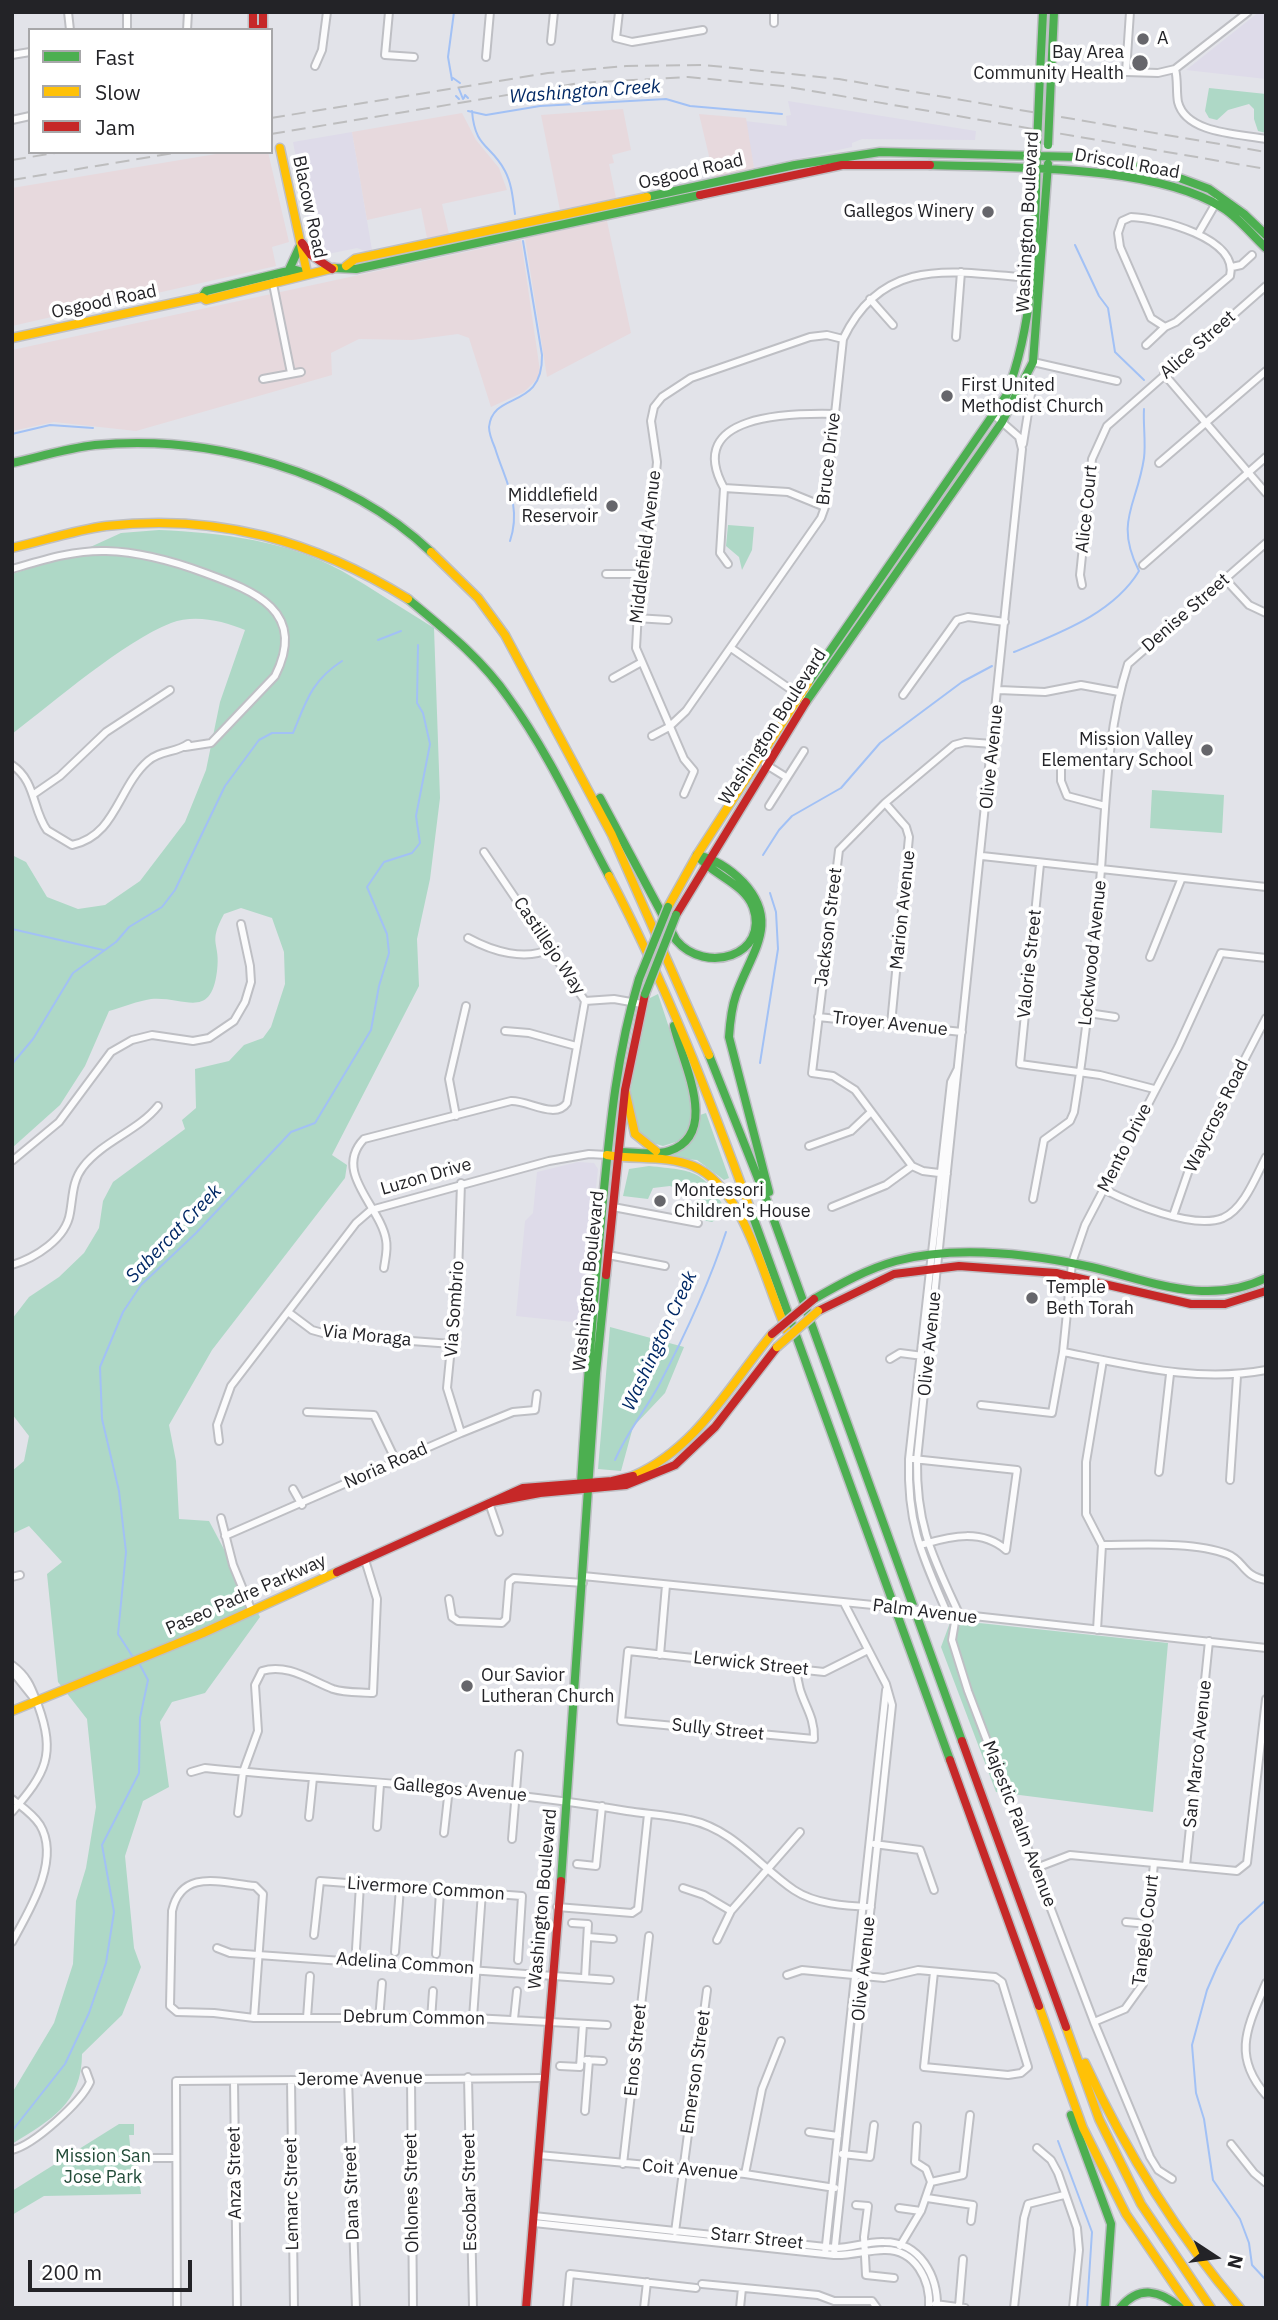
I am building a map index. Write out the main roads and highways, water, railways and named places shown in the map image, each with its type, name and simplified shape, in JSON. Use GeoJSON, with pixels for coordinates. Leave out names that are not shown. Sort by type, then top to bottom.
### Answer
{"type":"FeatureCollection","features":[{"type":"Feature","properties":{"kind":"main road","name":"Washington Boulevard"},"geometry":{"type":"LineString","coordinates":[[998,419],[1020,361],[1027,321],[1043,12]]}},
{"type":"Feature","properties":{"kind":"main road","name":"Washington Boulevard"},"geometry":{"type":"LineString","coordinates":[[526,2308],[583,1580],[591,1320],[618,1058],[639,979],[668,907],[696,855],[1025,382],[1033,362],[1042,274],[1054,12]]}},
{"type":"Feature","properties":{"kind":"main road","name":"Blacow Road"},"geometry":{"type":"LineString","coordinates":[[280,148],[307,273]]}},
{"type":"Feature","properties":{"kind":"main road","name":"Osgood Road"},"geometry":{"type":"LineString","coordinates":[[346,266],[356,269],[413,257],[795,165],[880,152],[1048,156]]}},
{"type":"Feature","properties":{"kind":"main road","name":"Driscoll Road"},"geometry":{"type":"LineString","coordinates":[[1048,156],[1090,158],[1158,170],[1191,180],[1266,235]]}},
{"type":"Feature","properties":{"kind":"main road","name":"Osgood Road"},"geometry":{"type":"LineString","coordinates":[[563,220],[842,165],[917,163],[1047,169]]}},
{"type":"Feature","properties":{"kind":"main road","name":"Driscoll Road"},"geometry":{"type":"LineString","coordinates":[[1047,169],[1089,171],[1167,185],[1217,200],[1266,248]]}},
{"type":"Feature","properties":{"kind":"main road","name":"Osgood Road"},"geometry":{"type":"LineString","coordinates":[[202,297],[206,290],[288,272],[307,273],[332,269],[346,266],[355,259],[521,230]]}},
{"type":"Feature","properties":{"kind":"main road"},"geometry":{"type":"LineString","coordinates":[[300,241],[311,255],[332,269]]}},
{"type":"Feature","properties":{"kind":"main road"},"geometry":{"type":"LineString","coordinates":[[288,272],[297,257],[300,241]]}},
{"type":"Feature","properties":{"kind":"main road"},"geometry":{"type":"LineString","coordinates":[[413,257],[439,243]]}},
{"type":"Feature","properties":{"kind":"main road","name":"Osgood Road"},"geometry":{"type":"LineString","coordinates":[[12,338],[202,297],[206,300],[298,279],[307,273]]}},
{"type":"Feature","properties":{"kind":"main road"},"geometry":{"type":"LineString","coordinates":[[12,463],[93,445],[182,443],[223,449],[327,484],[391,521],[450,569],[478,598],[505,635],[561,737],[675,970],[767,1201],[1090,2097],[1119,2162],[1147,2215],[1211,2308]]}},
{"type":"Feature","properties":{"kind":"main road"},"geometry":{"type":"LineString","coordinates":[[12,548],[74,531],[164,522],[221,526],[275,537],[327,555],[407,599],[462,644],[508,696],[528,725],[635,926],[672,1006],[712,1105],[1083,2128],[1109,2182],[1145,2245],[1189,2308]]}},
{"type":"Feature","properties":{"kind":"main road","name":"Washington Boulevard"},"geometry":{"type":"LineString","coordinates":[[585,1481],[625,1090],[642,1004],[676,915],[803,698]]}},
{"type":"Feature","properties":{"kind":"main road"},"geometry":{"type":"LineString","coordinates":[[561,737],[608,811],[674,937],[698,957],[723,960],[738,953],[749,940],[753,931],[753,910],[742,890],[703,866],[696,855]]}},
{"type":"Feature","properties":{"kind":"main road"},"geometry":{"type":"LineString","coordinates":[[696,855],[708,857],[747,884],[760,901],[763,911],[760,942],[738,988],[728,1024],[735,1065],[769,1190],[767,1201]]}},
{"type":"Feature","properties":{"kind":"main road"},"geometry":{"type":"LineString","coordinates":[[607,1155],[666,1152],[675,1149],[691,1136],[697,1117],[675,1032],[672,1006]]}},
{"type":"Feature","properties":{"kind":"main road"},"geometry":{"type":"LineString","coordinates":[[625,1090],[633,1133],[649,1148],[666,1152]]}},
{"type":"Feature","properties":{"kind":"main road"},"geometry":{"type":"LineString","coordinates":[[618,1155],[692,1166],[713,1178],[738,1216],[786,1329],[801,1349]]}},
{"type":"Feature","properties":{"kind":"main road","name":"Paseo Padre Parkway"},"geometry":{"type":"LineString","coordinates":[[12,1711],[204,1633],[251,1609],[489,1503],[503,1493],[525,1486],[630,1477],[670,1456],[699,1426],[772,1334],[814,1299],[849,1278],[885,1265],[936,1255],[1072,1263],[1195,1293],[1228,1292],[1266,1278]]}},
{"type":"Feature","properties":{"kind":"main road","name":"Paseo Padre Parkway"},"geometry":{"type":"LineString","coordinates":[[489,1503],[540,1493],[586,1492],[630,1486],[677,1465],[707,1436],[777,1348],[818,1311],[852,1291],[897,1273],[934,1268],[1031,1269],[1070,1275],[1195,1305],[1225,1304],[1266,1291]]}},
{"type":"Feature","properties":{"kind":"main road"},"geometry":{"type":"LineString","coordinates":[[1049,1982],[1103,2105],[1139,2174],[1186,2245],[1240,2308]]}},
{"type":"Feature","properties":{"kind":"main road"},"geometry":{"type":"LineString","coordinates":[[1053,2049],[1076,2129],[1111,2224],[1105,2308]]}},
{"type":"Feature","properties":{"kind":"main road"},"geometry":{"type":"LineString","coordinates":[[1120,2308],[1132,2295],[1146,2291],[1166,2295],[1181,2308]]}},
{"type":"Feature","properties":{"kind":"waterway","name":"Sabercat Creek"},"geometry":{"type":"LineString","coordinates":[[452,80],[448,57],[454,12]]}},
{"type":"Feature","properties":{"kind":"waterway","name":"Sabercat Creek"},"geometry":{"type":"LineString","coordinates":[[453,78],[460,83]]}},
{"type":"Feature","properties":{"kind":"waterway","name":"Sabercat Creek"},"geometry":{"type":"LineString","coordinates":[[459,89],[463,99]]}},
{"type":"Feature","properties":{"kind":"waterway","name":"Sabercat Creek"},"geometry":{"type":"LineString","coordinates":[[464,98],[465,95],[468,98]]}},
{"type":"Feature","properties":{"kind":"waterway","name":"Sabercat Creek"},"geometry":{"type":"LineString","coordinates":[[456,96],[459,99]]}},
{"type":"Feature","properties":{"kind":"waterway","name":"Washington Creek"},"geometry":{"type":"LineString","coordinates":[[468,111],[486,115],[540,106],[666,99],[690,106],[782,114]]}},
{"type":"Feature","properties":{"kind":"waterway","name":"Sabercat Creek"},"geometry":{"type":"LineString","coordinates":[[472,111],[476,133],[500,162],[507,176],[515,214]]}},
{"type":"Feature","properties":{"kind":"waterway","name":"Sabercat Creek"},"geometry":{"type":"LineString","coordinates":[[510,541],[513,504],[489,427],[492,416],[499,408],[527,393],[535,385],[540,373],[542,355],[523,241]]}},
{"type":"Feature","properties":{"kind":"waterway","name":"Washington Creek"},"geometry":{"type":"LineString","coordinates":[[1075,245],[1099,296],[1108,308],[1115,352],[1144,380]]}},
{"type":"Feature","properties":{"kind":"waterway","name":"Washington Creek"},"geometry":{"type":"LineString","coordinates":[[1014,652],[1100,611],[1128,586],[1139,571],[1128,539],[1128,526],[1144,458],[1144,409]]}},
{"type":"Feature","properties":{"kind":"waterway"},"geometry":{"type":"LineString","coordinates":[[12,434],[50,425],[93,428]]}},
{"type":"Feature","properties":{"kind":"waterway"},"geometry":{"type":"LineString","coordinates":[[378,640],[401,631]]}},
{"type":"Feature","properties":{"kind":"waterway","name":"Sabercat Creek"},"geometry":{"type":"LineString","coordinates":[[133,1657],[118,1634],[126,1552],[119,1491],[102,1419],[100,1367],[123,1312],[141,1285],[196,1233],[291,1132],[315,1123],[371,1030],[379,986],[389,953],[387,934],[367,887],[384,862],[412,853],[420,843],[416,816],[430,744],[423,713],[417,703],[418,645]]}},
{"type":"Feature","properties":{"kind":"waterway"},"geometry":{"type":"LineString","coordinates":[[12,1064],[33,1039],[73,973],[116,942],[129,927],[162,907],[175,890],[225,786],[259,740],[272,733],[293,733],[316,684],[342,661]]}},
{"type":"Feature","properties":{"kind":"waterway","name":"Washington Creek"},"geometry":{"type":"LineString","coordinates":[[763,855],[792,816],[841,788],[880,743],[962,682],[992,666]]}},
{"type":"Feature","properties":{"kind":"waterway","name":"Washington Creek"},"geometry":{"type":"LineString","coordinates":[[760,1063],[778,949],[776,912],[770,893]]}},
{"type":"Feature","properties":{"kind":"waterway"},"geometry":{"type":"LineString","coordinates":[[12,929],[103,950]]}},
{"type":"Feature","properties":{"kind":"waterway","name":"Washington Creek"},"geometry":{"type":"LineString","coordinates":[[615,1460],[678,1348],[704,1291],[726,1232]]}},
{"type":"Feature","properties":{"kind":"waterway","name":"Sabercat Creek"},"geometry":{"type":"LineString","coordinates":[[12,2131],[65,2064],[89,2013],[106,1963],[114,1912],[102,1845],[139,1773],[140,1718],[148,1680],[139,1663]]}},
{"type":"Feature","properties":{"kind":"waterway"},"geometry":{"type":"LineString","coordinates":[[1266,1900],[1239,1925],[1217,1967],[1207,1990],[1192,2045],[1196,2093],[1204,2119],[1213,2180],[1240,2219],[1249,2243],[1252,2265],[1266,2280]]}},
{"type":"Feature","properties":{"kind":"waterway"},"geometry":{"type":"LineString","coordinates":[[1058,2141],[1092,2232],[1087,2308]]}},
{"type":"Feature","properties":{"kind":"railway"},"geometry":{"type":"LineString","coordinates":[[273,118],[548,73],[626,66],[704,65],[839,79],[1266,152]]}},
{"type":"Feature","properties":{"kind":"railway"},"geometry":{"type":"LineString","coordinates":[[273,134],[580,83],[688,77],[783,86],[1266,169]]}},
{"type":"Feature","properties":{"kind":"railway"},"geometry":{"type":"LineString","coordinates":[[12,160],[49,154]]}},
{"type":"Feature","properties":{"kind":"railway"},"geometry":{"type":"LineString","coordinates":[[12,180],[168,154]]}},
{"type":"Feature","properties":{"kind":"place","name":"A"},"geometry":{"type":"Point","coordinates":[1143,39]}},
{"type":"Feature","properties":{"kind":"place","name":"Bay Area Community Health"},"geometry":{"type":"Point","coordinates":[1140,63]}},
{"type":"Feature","properties":{"kind":"place","name":"Gallegos Winery"},"geometry":{"type":"Point","coordinates":[988,212]}},
{"type":"Feature","properties":{"kind":"place","name":"First United Methodist Church"},"geometry":{"type":"Point","coordinates":[947,396]}},
{"type":"Feature","properties":{"kind":"place","name":"Middlefield Reservoir"},"geometry":{"type":"Point","coordinates":[612,506]}},
{"type":"Feature","properties":{"kind":"place","name":"Mission Valley Elementary School"},"geometry":{"type":"Point","coordinates":[1207,750]}},
{"type":"Feature","properties":{"kind":"place","name":"Montessori Children's House"},"geometry":{"type":"Point","coordinates":[660,1201]}},
{"type":"Feature","properties":{"kind":"place","name":"Temple Beth Torah"},"geometry":{"type":"Point","coordinates":[1032,1298]}},
{"type":"Feature","properties":{"kind":"place","name":"Our Savior Lutheran Church"},"geometry":{"type":"Point","coordinates":[467,1686]}},
{"type":"Feature","properties":{"kind":"park label","name":"Mission San Jose Park"},"geometry":{"type":"Point","coordinates":[103,2167]}}]}
